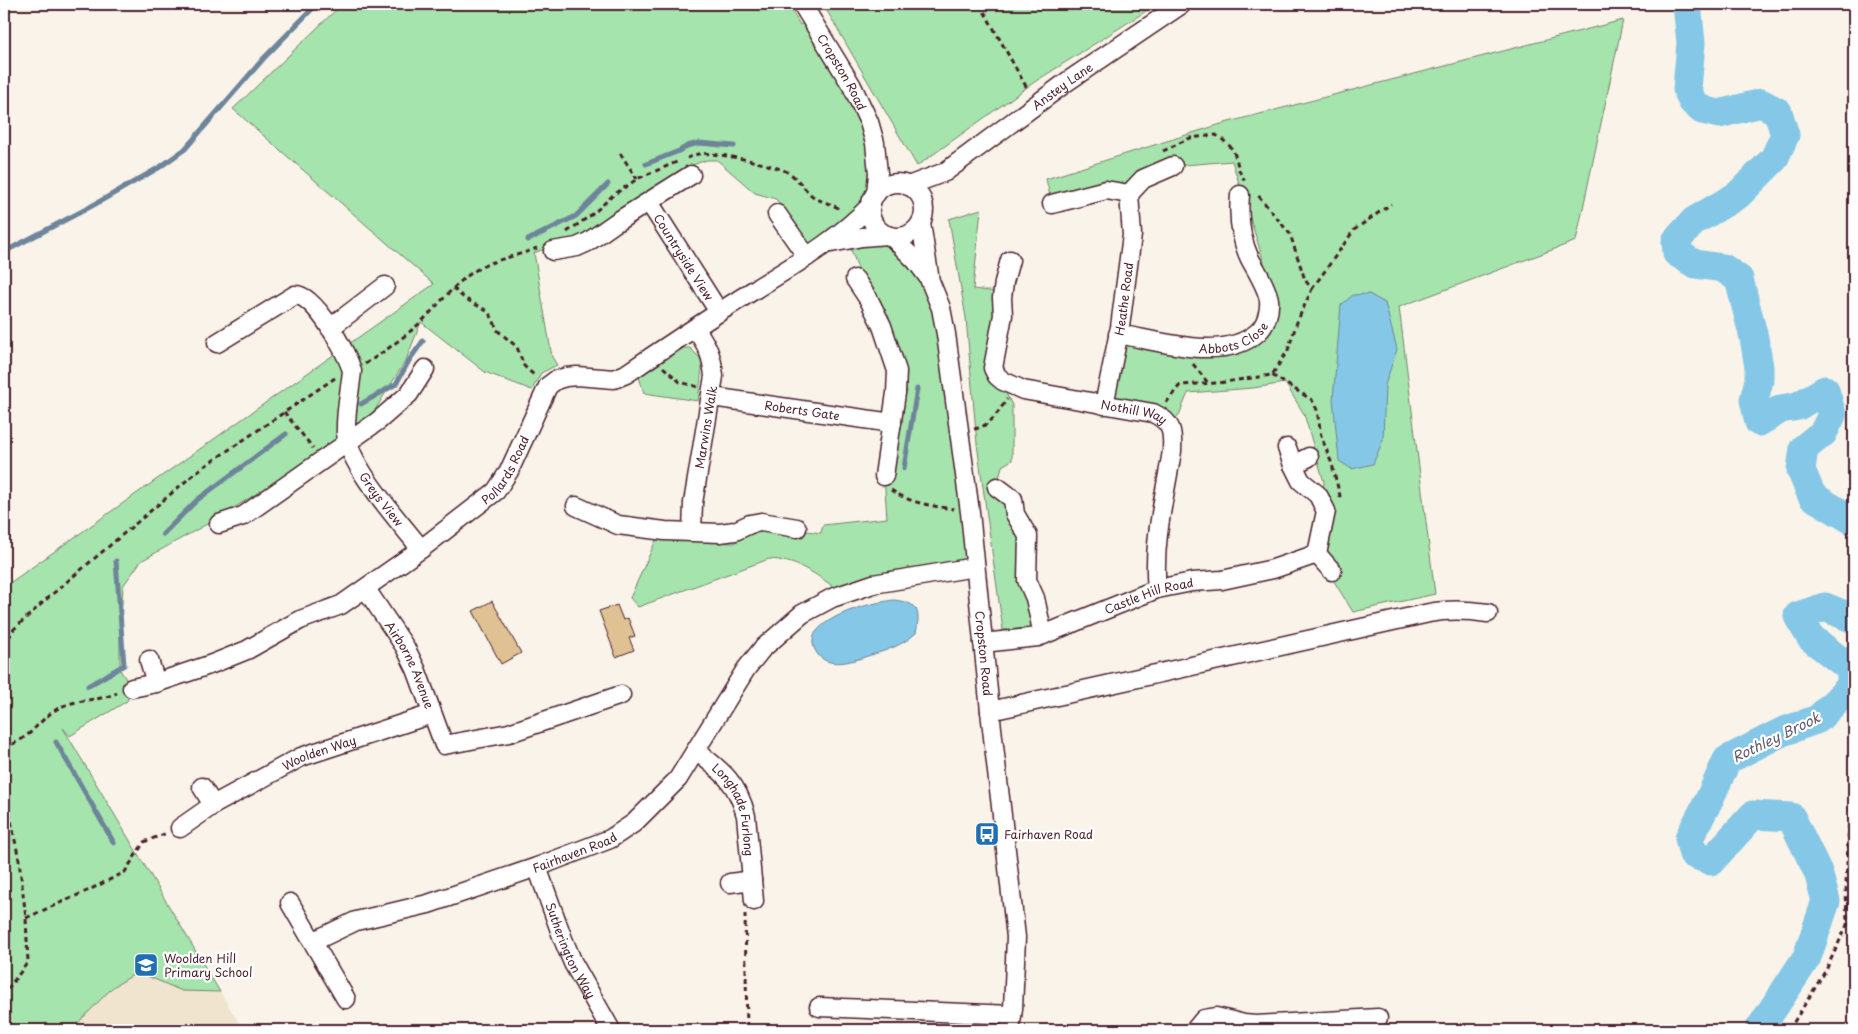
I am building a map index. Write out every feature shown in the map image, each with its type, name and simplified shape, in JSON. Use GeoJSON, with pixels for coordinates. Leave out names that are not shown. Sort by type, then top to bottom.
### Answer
{"type":"FeatureCollection","features":[{"type":"Feature","properties":{"kind":"street","name":"Cropston Road"},"geometry":{"type":"LineString","coordinates":[[802,4],[852,86],[875,143],[878,173],[870,214],[874,223],[879,230],[889,236],[916,261],[930,281],[941,308],[970,512],[974,567],[1016,938],[1011,1023]]}},
{"type":"Feature","properties":{"kind":"street","name":"Anstey Lane"},"geometry":{"type":"LineString","coordinates":[[904,184],[944,172],[1036,104],[1182,4]]}},
{"type":"Feature","properties":{"kind":"street","name":"Cropston Road"},"geometry":{"type":"LineString","coordinates":[[875,143],[904,184],[916,191],[921,198],[930,281]]}},
{"type":"Feature","properties":{"kind":"street"},"geometry":{"type":"LineString","coordinates":[[1052,204],[1106,190],[1129,194],[1143,178],[1173,166]]}},
{"type":"Feature","properties":{"kind":"street","name":"Anstey Lane"},"geometry":{"type":"LineString","coordinates":[[922,215],[944,172]]}},
{"type":"Feature","properties":{"kind":"street","name":"Countryside View"},"geometry":{"type":"LineString","coordinates":[[546,249],[577,247],[588,242],[691,175]]}},
{"type":"Feature","properties":{"kind":"street"},"geometry":{"type":"LineString","coordinates":[[548,386],[556,380],[566,377],[614,379],[626,374],[828,243],[854,223],[882,188],[890,184],[904,184]]}},
{"type":"Feature","properties":{"kind":"street","name":"Heathe Road"},"geometry":{"type":"LineString","coordinates":[[1104,405],[1118,334],[1132,235],[1129,194]]}},
{"type":"Feature","properties":{"kind":"street","name":"Abbots Close"},"geometry":{"type":"LineString","coordinates":[[1118,334],[1206,348],[1230,347],[1252,338],[1262,329],[1266,320],[1269,300],[1240,232],[1238,213],[1240,196]]}},
{"type":"Feature","properties":{"kind":"street","name":"Countryside View"},"geometry":{"type":"LineString","coordinates":[[649,202],[719,312]]}},
{"type":"Feature","properties":{"kind":"street"},"geometry":{"type":"LineString","coordinates":[[777,214],[807,257]]}},
{"type":"Feature","properties":{"kind":"street"},"geometry":{"type":"LineString","coordinates":[[828,243],[862,237],[900,237],[908,235],[915,230],[922,215]]}},
{"type":"Feature","properties":{"kind":"street","name":"Nothill Way"},"geometry":{"type":"LineString","coordinates":[[1010,260],[998,280],[1003,315],[993,368],[1003,381],[1023,390],[1153,412],[1169,424],[1173,435],[1157,550],[1155,572],[1157,589]]}},
{"type":"Feature","properties":{"kind":"street"},"geometry":{"type":"LineString","coordinates":[[855,279],[869,300],[882,326],[897,371],[896,393],[884,476]]}},
{"type":"Feature","properties":{"kind":"street"},"geometry":{"type":"LineString","coordinates":[[330,328],[385,286]]}},
{"type":"Feature","properties":{"kind":"street"},"geometry":{"type":"LineString","coordinates":[[217,343],[295,295],[304,296],[330,328],[345,352],[352,371],[346,432],[348,444]]}},
{"type":"Feature","properties":{"kind":"street","name":"Marwins Walk"},"geometry":{"type":"LineString","coordinates":[[692,531],[693,503],[714,376],[713,361],[708,348],[695,328]]}},
{"type":"Feature","properties":{"kind":"street"},"geometry":{"type":"LineString","coordinates":[[219,524],[242,516],[378,422],[409,394],[425,369]]}},
{"type":"Feature","properties":{"kind":"street","name":"Pollards Road"},"geometry":{"type":"LineString","coordinates":[[132,688],[156,683],[247,650],[300,620],[341,605],[366,589],[496,491],[510,471],[548,386]]}},
{"type":"Feature","properties":{"kind":"street","name":"Roberts Gate"},"geometry":{"type":"LineString","coordinates":[[712,393],[892,423]]}},
{"type":"Feature","properties":{"kind":"street","name":"Greys View"},"geometry":{"type":"LineString","coordinates":[[348,444],[361,471],[421,549]]}},
{"type":"Feature","properties":{"kind":"street"},"geometry":{"type":"LineString","coordinates":[[1309,457],[1290,457],[1301,481],[1318,496],[1326,511],[1317,554],[1332,570]]}},
{"type":"Feature","properties":{"kind":"street"},"geometry":{"type":"LineString","coordinates":[[997,487],[1012,499],[1010,514],[1028,536],[1027,580],[1035,598],[1043,635]]}},
{"type":"Feature","properties":{"kind":"street"},"geometry":{"type":"LineString","coordinates":[[576,506],[618,525],[665,531],[720,533],[735,531],[750,524],[761,522],[797,528]]}},
{"type":"Feature","properties":{"kind":"street","name":"Castle Hill Road"},"geometry":{"type":"LineString","coordinates":[[983,642],[1043,635],[1157,589],[1192,582],[1222,580],[1274,569],[1317,554]]}},
{"type":"Feature","properties":{"kind":"street","name":"Fairhaven Road"},"geometry":{"type":"LineString","coordinates":[[314,941],[356,920],[428,904],[537,867],[610,839],[634,823],[678,779],[746,669],[762,649],[802,614],[832,598],[873,584],[974,567]]}},
{"type":"Feature","properties":{"kind":"street","name":"Airborne Avenue"},"geometry":{"type":"LineString","coordinates":[[366,589],[405,647],[416,669],[444,745],[509,733],[621,695]]}},
{"type":"Feature","properties":{"kind":"street"},"geometry":{"type":"LineString","coordinates":[[990,711],[1442,610],[1488,613]]}},
{"type":"Feature","properties":{"kind":"street"},"geometry":{"type":"LineString","coordinates":[[149,660],[156,683]]}},
{"type":"Feature","properties":{"kind":"street","name":"Woolden Way"},"geometry":{"type":"LineString","coordinates":[[180,828],[213,805],[301,757],[432,714]]}},
{"type":"Feature","properties":{"kind":"street","name":"Longhade Furlong"},"geometry":{"type":"LineString","coordinates":[[696,751],[722,771],[743,803],[746,816],[754,901]]}},
{"type":"Feature","properties":{"kind":"street"},"geometry":{"type":"LineString","coordinates":[[202,787],[213,805]]}},
{"type":"Feature","properties":{"kind":"street","name":"Sutherington Way"},"geometry":{"type":"LineString","coordinates":[[537,867],[573,963],[611,1030]]}},
{"type":"Feature","properties":{"kind":"street"},"geometry":{"type":"LineString","coordinates":[[730,882],[752,880]]}},
{"type":"Feature","properties":{"kind":"street"},"geometry":{"type":"LineString","coordinates":[[290,902],[346,998]]}},
{"type":"Feature","properties":{"kind":"street"},"geometry":{"type":"LineString","coordinates":[[820,1007],[1011,1023]]}},
{"type":"Feature","properties":{"kind":"street"},"geometry":{"type":"LineString","coordinates":[[1195,1030],[1204,1019],[1216,1017],[1256,1025],[1367,1022]]}},
{"type":"Feature","properties":{"kind":"path"},"geometry":{"type":"LineString","coordinates":[[980,4],[1036,104]]}},
{"type":"Feature","properties":{"kind":"path"},"geometry":{"type":"LineString","coordinates":[[620,153],[637,179]]}},
{"type":"Feature","properties":{"kind":"path"},"geometry":{"type":"LineString","coordinates":[[564,234],[637,179],[698,154],[712,154],[770,166],[787,172],[806,191],[817,199],[836,206],[845,212],[854,223]]}},
{"type":"Feature","properties":{"kind":"path"},"geometry":{"type":"LineString","coordinates":[[1312,290],[1354,230],[1390,204]]}},
{"type":"Feature","properties":{"kind":"path"},"geometry":{"type":"LineString","coordinates":[[4,646],[14,629],[50,596],[199,470],[337,377],[376,358],[421,322],[453,288],[473,272],[491,262],[546,249]]}},
{"type":"Feature","properties":{"kind":"path"},"geometry":{"type":"LineString","coordinates":[[453,288],[464,298],[487,311],[493,320],[496,330],[517,347],[524,366],[548,386]]}},
{"type":"Feature","properties":{"kind":"path"},"geometry":{"type":"LineString","coordinates":[[655,354],[670,374],[680,382],[712,393]]}},
{"type":"Feature","properties":{"kind":"path"},"geometry":{"type":"LineString","coordinates":[[959,431],[981,428],[995,416],[1008,397],[1023,390]]}},
{"type":"Feature","properties":{"kind":"path"},"geometry":{"type":"LineString","coordinates":[[284,412],[323,460]]}},
{"type":"Feature","properties":{"kind":"path"},"geometry":{"type":"LineString","coordinates":[[884,476],[892,490],[908,499],[926,506],[970,512]]}},
{"type":"Feature","properties":{"kind":"path"},"geometry":{"type":"LineString","coordinates":[[4,748],[29,734],[45,717],[58,708],[73,702],[109,697],[132,688]]}},
{"type":"Feature","properties":{"kind":"path"},"geometry":{"type":"LineString","coordinates":[[1789,1030],[1826,970],[1847,925],[1846,885],[1854,772]]}},
{"type":"Feature","properties":{"kind":"path"},"geometry":{"type":"LineString","coordinates":[[4,786],[19,860],[26,918],[28,962],[4,994]]}},
{"type":"Feature","properties":{"kind":"path"},"geometry":{"type":"LineString","coordinates":[[26,918],[125,872],[144,842],[180,828]]}},
{"type":"Feature","properties":{"kind":"path"},"geometry":{"type":"LineString","coordinates":[[747,1030],[746,911],[754,901]]}},
{"type":"Feature","properties":{"kind":"shaded area","name":"Woolden Hill Primary School"},"geometry":{"type":"Polygon","coordinates":[[[171,910],[243,1030],[4,1030],[171,910]]]}},
{"type":"Feature","properties":{"kind":"green space"},"geometry":{"type":"Polygon","coordinates":[[[342,4],[788,4],[800,25],[807,20],[869,122],[876,194],[828,243],[806,244],[776,199],[755,193],[717,160],[707,160],[692,165],[673,175],[619,211],[588,236],[534,253],[552,357],[557,365],[541,373],[532,390],[485,372],[421,322],[406,360],[370,418],[216,519],[141,561],[123,586],[120,670],[132,688],[127,701],[70,736],[63,728],[220,992],[182,991],[138,972],[113,987],[71,1030],[4,1030],[4,587],[434,284],[233,109],[342,4]]]}},
{"type":"Feature","properties":{"kind":"green space"},"geometry":{"type":"Polygon","coordinates":[[[823,4],[1152,4],[1154,6],[1033,83],[917,166],[823,4]]]}},
{"type":"Feature","properties":{"kind":"green space"},"geometry":{"type":"Polygon","coordinates":[[[1623,20],[1576,241],[1399,307],[1435,594],[1353,612],[1317,554],[1324,482],[1304,414],[1285,383],[1253,388],[1188,393],[1179,415],[1169,424],[1105,400],[1122,339],[1191,346],[1260,343],[1278,307],[1232,161],[1173,166],[1129,194],[1052,204],[1046,179],[1221,124],[1623,20]]]}},
{"type":"Feature","properties":{"kind":"green space"},"geometry":{"type":"Polygon","coordinates":[[[981,209],[973,289],[997,292],[993,368],[1012,405],[1012,460],[1002,466],[997,487],[1013,499],[1041,627],[1003,630],[977,444],[966,318],[949,219],[981,209]]]}},
{"type":"Feature","properties":{"kind":"green space"},"geometry":{"type":"Polygon","coordinates":[[[887,235],[930,281],[975,567],[832,598],[831,585],[817,575],[794,564],[769,559],[638,607],[630,598],[656,540],[734,543],[747,535],[760,531],[803,537],[807,531],[821,533],[823,525],[887,518],[884,476],[896,393],[907,393],[905,377],[862,279],[847,239],[887,235]]]}},
{"type":"Feature","properties":{"kind":"green space"},"geometry":{"type":"Polygon","coordinates":[[[684,348],[690,348],[700,358],[702,369],[698,401],[644,393],[639,377],[684,348]]]}},
{"type":"Feature","properties":{"kind":"water"},"geometry":{"type":"Polygon","coordinates":[[[1369,294],[1385,303],[1397,349],[1385,385],[1383,440],[1373,464],[1352,469],[1339,461],[1333,399],[1341,305],[1353,295],[1369,294]]]}},
{"type":"Feature","properties":{"kind":"water"},"geometry":{"type":"Polygon","coordinates":[[[894,600],[908,603],[918,613],[916,633],[906,641],[895,647],[841,663],[826,661],[815,650],[813,641],[816,632],[831,619],[863,606],[894,600]]]}},
{"type":"Feature","properties":{"kind":"building"},"geometry":{"type":"Polygon","coordinates":[[[492,601],[521,653],[501,664],[473,611],[492,601]]]}},
{"type":"Feature","properties":{"kind":"building"},"geometry":{"type":"Polygon","coordinates":[[[617,605],[623,620],[628,618],[635,636],[629,638],[634,650],[616,657],[599,611],[617,605]]]}},
{"type":"Feature","properties":{"kind":"waterway"},"geometry":{"type":"LineString","coordinates":[[4,252],[90,207],[160,167],[185,149],[264,58],[317,4]]}},
{"type":"Feature","properties":{"kind":"waterway","name":"Rothley Brook"},"geometry":{"type":"LineString","coordinates":[[1687,4],[1691,43],[1687,89],[1692,101],[1702,110],[1719,114],[1761,103],[1778,112],[1785,135],[1774,159],[1738,195],[1694,221],[1676,241],[1677,253],[1695,264],[1723,268],[1739,279],[1754,338],[1759,367],[1759,380],[1754,400],[1759,422],[1781,409],[1798,406],[1825,390],[1832,415],[1823,433],[1804,448],[1801,470],[1812,496],[1854,521]]}},
{"type":"Feature","properties":{"kind":"waterway"},"geometry":{"type":"LineString","coordinates":[[646,164],[687,146],[699,143],[734,146]]}},
{"type":"Feature","properties":{"kind":"waterway"},"geometry":{"type":"LineString","coordinates":[[528,240],[576,216],[608,184]]}},
{"type":"Feature","properties":{"kind":"waterway"},"geometry":{"type":"LineString","coordinates":[[361,404],[396,384],[423,341]]}},
{"type":"Feature","properties":{"kind":"waterway"},"geometry":{"type":"LineString","coordinates":[[904,468],[917,389]]}},
{"type":"Feature","properties":{"kind":"waterway"},"geometry":{"type":"LineString","coordinates":[[163,534],[197,500],[286,434]]}},
{"type":"Feature","properties":{"kind":"waterway"},"geometry":{"type":"LineString","coordinates":[[88,686],[124,665],[116,561]]}},
{"type":"Feature","properties":{"kind":"waterway","name":"Rothley Brook"},"geometry":{"type":"LineString","coordinates":[[1759,1030],[1807,957],[1826,901],[1818,872],[1791,817],[1753,815],[1711,861],[1693,854],[1689,838],[1727,760],[1782,732],[1818,719],[1851,686],[1851,669],[1811,638],[1798,616],[1825,607],[1854,619]]}},
{"type":"Feature","properties":{"kind":"waterway"},"geometry":{"type":"LineString","coordinates":[[56,742],[114,843]]}},
{"type":"Feature","properties":{"kind":"place","name":"Fairhaven Road"},"geometry":{"type":"Point","coordinates":[987,834]}},
{"type":"Feature","properties":{"kind":"place","name":"Woolden Hill Primary School"},"geometry":{"type":"Point","coordinates":[146,965]}}]}
